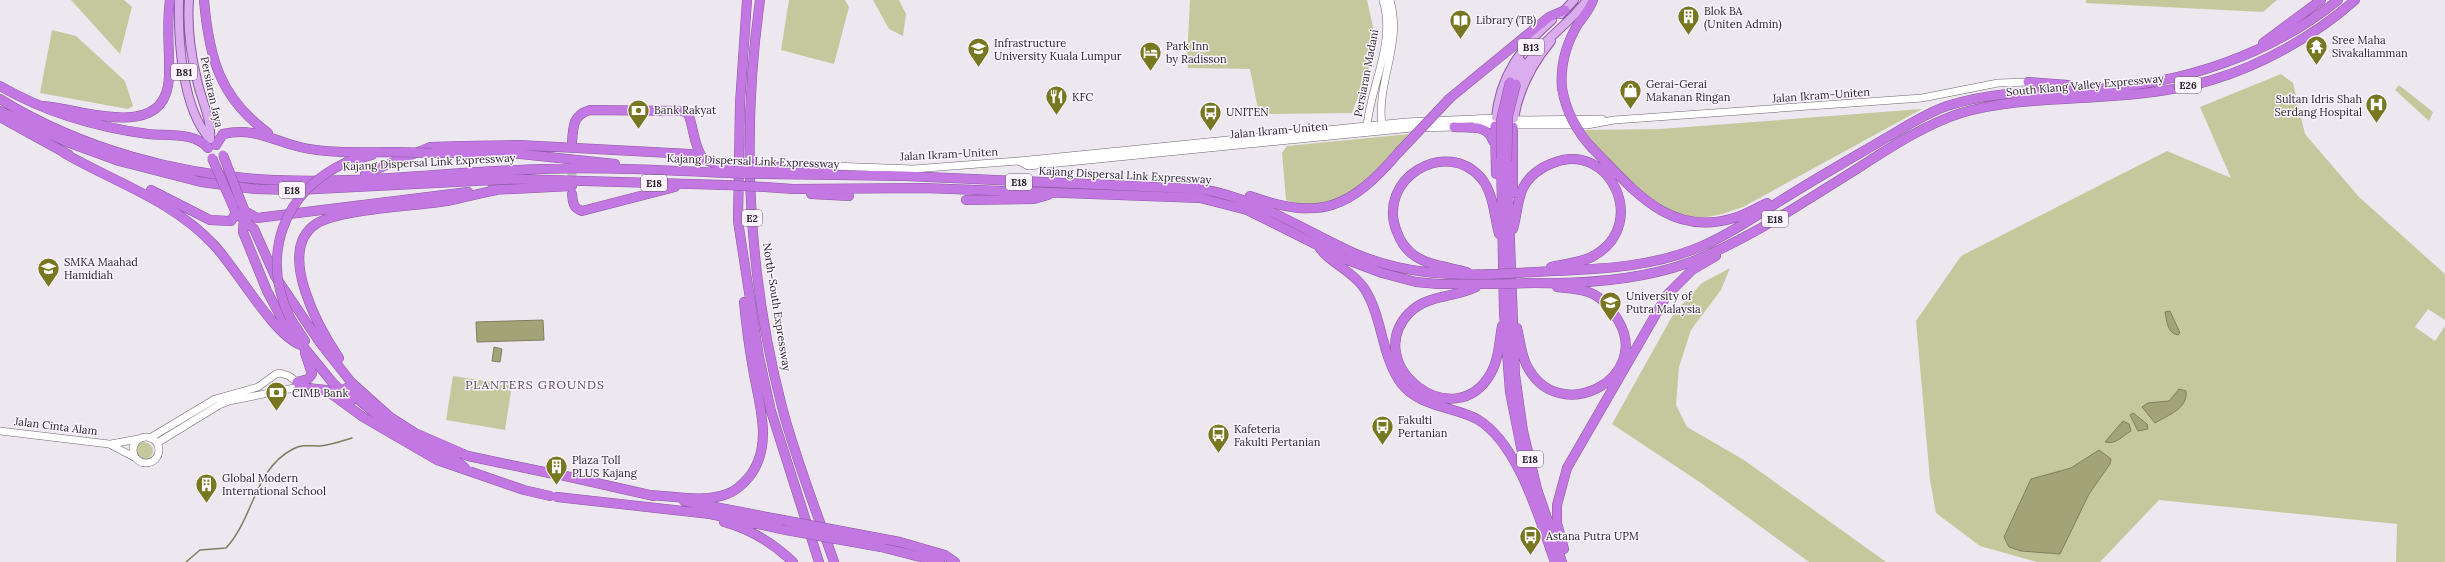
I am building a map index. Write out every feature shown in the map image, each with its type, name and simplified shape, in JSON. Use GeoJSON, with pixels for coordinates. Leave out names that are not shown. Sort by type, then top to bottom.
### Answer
{"type":"FeatureCollection","features":[{"type":"Feature","properties":{"kind":"highway"},"geometry":{"type":"LineString","coordinates":[[43,106],[124,118],[137,117],[155,108],[164,95],[169,78],[167,35],[170,0]]}},
{"type":"Feature","properties":{"kind":"highway"},"geometry":{"type":"LineString","coordinates":[[204,0],[209,43],[223,85],[244,114],[277,138]]}},
{"type":"Feature","properties":{"kind":"highway","name":"E2"},"geometry":{"type":"LineString","coordinates":[[747,0],[741,88],[738,221],[759,357],[771,411],[819,562]]}},
{"type":"Feature","properties":{"kind":"highway","name":"North–South Expressway"},"geometry":{"type":"LineString","coordinates":[[760,0],[751,96],[749,151],[751,208],[762,302],[772,359],[789,434],[804,482],[834,562]]}},
{"type":"Feature","properties":{"kind":"highway"},"geometry":{"type":"LineString","coordinates":[[1594,0],[1571,37],[1565,52],[1562,65],[1562,88],[1564,101],[1573,124],[1593,149],[1651,205],[1667,215],[1682,220],[1715,222],[1733,218],[1802,188]]}},
{"type":"Feature","properties":{"kind":"highway"},"geometry":{"type":"LineString","coordinates":[[2257,50],[2269,38],[2297,20],[2321,0]]}},
{"type":"Feature","properties":{"kind":"highway","name":"South Klang Valley Expressway"},"geometry":{"type":"LineString","coordinates":[[1830,171],[1945,106],[1988,96],[2131,86],[2198,73],[2257,50],[2296,30],[2338,0]]}},
{"type":"Feature","properties":{"kind":"highway","name":"South Klang Valley Expressway"},"geometry":{"type":"LineString","coordinates":[[1836,181],[1902,141],[1940,121],[1960,113],[1988,106],[2023,102],[2156,92],[2212,80],[2270,56],[2304,38],[2331,21],[2355,0]]}},
{"type":"Feature","properties":{"kind":"highway"},"geometry":{"type":"LineString","coordinates":[[1269,206],[1313,209],[1347,200],[1364,189],[1450,98],[1549,17],[1562,14]]}},
{"type":"Feature","properties":{"kind":"highway"},"geometry":{"type":"LineString","coordinates":[[2028,82],[2096,89]]}},
{"type":"Feature","properties":{"kind":"highway","name":"B13"},"geometry":{"type":"LineString","coordinates":[[1505,240],[1510,227],[1501,120],[1513,83]]}},
{"type":"Feature","properties":{"kind":"highway"},"geometry":{"type":"LineString","coordinates":[[0,86],[43,106],[93,124],[193,138],[211,144],[223,155],[240,211],[243,232],[267,291],[284,323],[303,348],[346,397],[382,428]]}},
{"type":"Feature","properties":{"kind":"highway","name":"Kajang Dispersal Link Expressway"},"geometry":{"type":"LineString","coordinates":[[0,99],[52,126],[88,141],[163,164],[250,178],[342,179],[543,169],[766,170],[1201,189],[1233,195],[1269,206],[1292,221],[1354,253],[1386,265],[1444,275],[1477,275],[1638,266],[1680,255],[1704,245],[1830,171]]}},
{"type":"Feature","properties":{"kind":"highway"},"geometry":{"type":"LineString","coordinates":[[572,143],[573,125],[577,117],[590,110],[682,111],[688,113],[691,120],[697,149],[702,157]]}},
{"type":"Feature","properties":{"kind":"highway"},"geometry":{"type":"LineString","coordinates":[[1,112],[96,172],[156,199],[195,226],[214,245],[284,334],[303,348],[305,359],[312,374],[308,379],[298,384]]}},
{"type":"Feature","properties":{"kind":"highway","name":"Kajang Dispersal Link Expressway"},"geometry":{"type":"LineString","coordinates":[[1,112],[66,142],[119,161],[201,182],[239,187],[297,190],[513,179],[726,185],[793,189],[924,188],[1200,198],[1226,203],[1269,220],[1367,268],[1400,279],[1438,284],[1479,285],[1538,283],[1605,280],[1641,276],[1688,263],[1734,243],[1836,181]]}},
{"type":"Feature","properties":{"kind":"highway"},"geometry":{"type":"LineString","coordinates":[[1495,121],[1494,144],[1500,224],[1505,240]]}},
{"type":"Feature","properties":{"kind":"highway"},"geometry":{"type":"LineString","coordinates":[[1510,227],[1515,179],[1514,122]]}},
{"type":"Feature","properties":{"kind":"highway"},"geometry":{"type":"LineString","coordinates":[[1454,127],[1486,129],[1491,134],[1494,144]]}},
{"type":"Feature","properties":{"kind":"highway"},"geometry":{"type":"LineString","coordinates":[[211,144],[219,137],[230,132],[256,133],[277,138],[300,147],[321,150],[432,153],[511,153],[662,170]]}},
{"type":"Feature","properties":{"kind":"highway"},"geometry":{"type":"LineString","coordinates":[[211,144],[212,158],[240,211],[254,229],[275,276],[321,344],[351,382],[371,401],[390,417],[415,433],[442,447],[468,456],[558,474],[881,547],[940,562]]}},
{"type":"Feature","properties":{"kind":"highway"},"geometry":{"type":"LineString","coordinates":[[342,179],[372,173],[430,147],[519,146],[690,154],[702,157],[724,170]]}},
{"type":"Feature","properties":{"kind":"highway"},"geometry":{"type":"LineString","coordinates":[[391,152],[347,162],[331,169],[314,181],[299,197],[285,223],[276,256],[279,288],[290,318],[318,357],[347,390],[386,423],[412,440],[458,460],[465,468]]}},
{"type":"Feature","properties":{"kind":"highway"},"geometry":{"type":"LineString","coordinates":[[64,153],[172,199],[210,220],[231,221],[240,211]]}},
{"type":"Feature","properties":{"kind":"highway"},"geometry":{"type":"LineString","coordinates":[[1505,240],[1524,187],[1531,178],[1546,165],[1567,159],[1578,160],[1590,163],[1609,177],[1620,198],[1622,213],[1617,231],[1611,241],[1595,256],[1536,272]]}},
{"type":"Feature","properties":{"kind":"highway","name":"B13"},"geometry":{"type":"LineString","coordinates":[[1504,160],[1505,240]]}},
{"type":"Feature","properties":{"kind":"highway"},"geometry":{"type":"LineString","coordinates":[[1477,275],[1425,261],[1415,256],[1402,242],[1394,225],[1392,214],[1395,195],[1405,179],[1420,168],[1440,162],[1461,165],[1472,171],[1482,179],[1488,189],[1505,240]]}},
{"type":"Feature","properties":{"kind":"highway"},"geometry":{"type":"LineString","coordinates":[[766,170],[832,166]]}},
{"type":"Feature","properties":{"kind":"highway"},"geometry":{"type":"LineString","coordinates":[[240,211],[257,218],[448,193],[568,186],[597,181]]}},
{"type":"Feature","properties":{"kind":"highway"},"geometry":{"type":"LineString","coordinates":[[572,194],[573,204],[576,209],[582,211],[641,194],[690,184]]}},
{"type":"Feature","properties":{"kind":"highway"},"geometry":{"type":"LineString","coordinates":[[793,189],[814,195],[849,196]]}},
{"type":"Feature","properties":{"kind":"highway"},"geometry":{"type":"LineString","coordinates":[[371,401],[342,363],[314,316],[306,293],[300,260],[303,241],[308,232],[325,219],[447,201],[497,190]]}},
{"type":"Feature","properties":{"kind":"highway"},"geometry":{"type":"LineString","coordinates":[[966,200],[1034,199],[1053,193]]}},
{"type":"Feature","properties":{"kind":"highway","name":"E18"},"geometry":{"type":"LineString","coordinates":[[1505,240],[1513,309],[1515,375],[1523,431],[1537,489],[1562,562]]}},
{"type":"Feature","properties":{"kind":"highway","name":"E18"},"geometry":{"type":"LineString","coordinates":[[1505,240],[1504,313],[1510,392],[1534,505],[1555,562]]}},
{"type":"Feature","properties":{"kind":"highway"},"geometry":{"type":"LineString","coordinates":[[1568,562],[1557,523],[1560,488],[1568,468],[1667,295],[1692,270],[1734,243]]}},
{"type":"Feature","properties":{"kind":"highway"},"geometry":{"type":"LineString","coordinates":[[1318,244],[1322,254],[1338,263],[1356,278],[1369,297],[1390,361],[1402,383],[1422,400],[1467,414],[1499,436],[1514,459],[1534,505]]}},
{"type":"Feature","properties":{"kind":"highway"},"geometry":{"type":"LineString","coordinates":[[1513,309],[1525,364],[1536,380],[1544,386],[1562,394],[1582,395],[1609,381],[1622,362],[1624,352],[1623,331],[1615,314],[1598,297],[1582,291],[1538,283]]}},
{"type":"Feature","properties":{"kind":"highway"},"geometry":{"type":"LineString","coordinates":[[649,495],[707,498],[728,494],[743,484],[758,462],[762,451],[763,428],[747,331],[744,302],[747,284]]}},
{"type":"Feature","properties":{"kind":"highway"},"geometry":{"type":"LineString","coordinates":[[1479,285],[1462,293],[1426,301],[1409,314],[1399,332],[1397,349],[1402,370],[1408,380],[1417,388],[1438,397],[1455,398],[1478,390],[1495,364],[1504,313]]}},
{"type":"Feature","properties":{"kind":"highway"},"geometry":{"type":"LineString","coordinates":[[298,384],[326,390],[382,428],[437,460],[454,467],[465,468],[524,490],[554,497],[685,513],[710,514],[900,542],[945,555],[955,562]]}},
{"type":"Feature","properties":{"kind":"highway"},"geometry":{"type":"LineString","coordinates":[[685,513],[732,524],[771,544],[793,562]]}},
{"type":"Feature","properties":{"kind":"main road","name":"Persiaran Jaya"},"geometry":{"type":"LineString","coordinates":[[179,0],[179,30],[186,80],[200,129],[211,144]]}},
{"type":"Feature","properties":{"kind":"main road","name":"Persiaran Jaya"},"geometry":{"type":"LineString","coordinates":[[189,0],[190,32],[193,58],[197,79],[211,127],[211,144]]}},
{"type":"Feature","properties":{"kind":"main road","name":"B13"},"geometry":{"type":"LineString","coordinates":[[1513,83],[1531,47],[1574,0]]}},
{"type":"Feature","properties":{"kind":"main road","name":"B13"},"geometry":{"type":"LineString","coordinates":[[1513,83],[1538,48],[1566,24],[1588,0]]}},
{"type":"Feature","properties":{"kind":"main road","name":"Persiaran Madani"},"geometry":{"type":"LineString","coordinates":[[1367,126],[1372,97],[1386,40],[1387,25],[1385,1]]}},
{"type":"Feature","properties":{"kind":"main road","name":"Persiaran Madani"},"geometry":{"type":"LineString","coordinates":[[1382,125],[1381,100],[1394,40],[1395,24],[1385,1]]}},
{"type":"Feature","properties":{"kind":"main road"},"geometry":{"type":"LineString","coordinates":[[1562,14],[1533,36],[1514,61],[1502,84],[1495,121],[1502,132],[1509,131],[1514,122],[1521,89],[1534,64],[1566,24]]}},
{"type":"Feature","properties":{"kind":"main road"},"geometry":{"type":"LineString","coordinates":[[1377,79],[1386,81]]}},
{"type":"Feature","properties":{"kind":"main road","name":"Jalan Ikram-Uniten"},"geometry":{"type":"LineString","coordinates":[[1514,122],[1587,125],[1614,120],[1922,98],[1998,83],[2028,82]]}},
{"type":"Feature","properties":{"kind":"main road"},"geometry":{"type":"LineString","coordinates":[[1372,97],[1381,100]]}},
{"type":"Feature","properties":{"kind":"main road"},"geometry":{"type":"LineString","coordinates":[[1495,121],[1504,112],[1510,114],[1514,122]]}},
{"type":"Feature","properties":{"kind":"main road","name":"Jalan Ikram-Uniten"},"geometry":{"type":"LineString","coordinates":[[832,166],[913,168],[1019,161],[1105,151],[1367,126],[1495,121]]}},
{"type":"Feature","properties":{"kind":"main road","name":"Jalan Ikram-Uniten"},"geometry":{"type":"LineString","coordinates":[[1019,161],[1028,166],[1125,155],[1412,128],[1454,127],[1495,121]]}},
{"type":"Feature","properties":{"kind":"main road"},"geometry":{"type":"LineString","coordinates":[[1105,151],[1110,154],[1125,155]]}},
{"type":"Feature","properties":{"kind":"main road"},"geometry":{"type":"LineString","coordinates":[[150,438],[157,443],[159,454],[152,462],[144,463],[134,457],[133,447],[138,439],[150,438],[215,399],[258,387],[276,374],[280,373],[289,376],[298,384],[287,389],[229,401],[206,412],[157,443]]}},
{"type":"Feature","properties":{"kind":"main road"},"geometry":{"type":"LineString","coordinates":[[287,389],[289,376]]}},
{"type":"Feature","properties":{"kind":"main road","name":"Jalan Cinta Alam"},"geometry":{"type":"LineString","coordinates":[[0,431],[109,444],[138,439]]}},
{"type":"Feature","properties":{"kind":"main road","name":"Jalan Cinta Alam"},"geometry":{"type":"LineString","coordinates":[[109,444],[134,457]]}},
{"type":"Feature","properties":{"kind":"shaded area"},"geometry":{"type":"Polygon","coordinates":[[[71,0],[124,0],[132,7],[120,54],[71,0]]]}},
{"type":"Feature","properties":{"kind":"shaded area"},"geometry":{"type":"Polygon","coordinates":[[[789,0],[845,0],[849,7],[834,64],[781,50],[789,0]]]}},
{"type":"Feature","properties":{"kind":"shaded area"},"geometry":{"type":"Polygon","coordinates":[[[873,0],[899,0],[906,14],[903,36],[889,29],[873,0]]]}},
{"type":"Feature","properties":{"kind":"shaded area"},"geometry":{"type":"Polygon","coordinates":[[[1190,0],[1367,0],[1376,40],[1371,62],[1352,113],[1259,114],[1250,69],[1188,68],[1187,58],[1190,0]]]}},
{"type":"Feature","properties":{"kind":"shaded area"},"geometry":{"type":"Polygon","coordinates":[[[2086,0],[2277,0],[2263,12],[2086,3],[2086,0]]]}},
{"type":"Feature","properties":{"kind":"shaded area"},"geometry":{"type":"Polygon","coordinates":[[[52,30],[76,36],[125,81],[133,106],[128,109],[40,93],[52,30]]]}},
{"type":"Feature","properties":{"kind":"shaded area"},"geometry":{"type":"Polygon","coordinates":[[[2281,74],[2293,83],[2305,134],[2359,197],[2445,274],[2445,320],[2428,309],[2415,327],[2435,341],[2445,326],[2445,562],[2396,562],[2397,524],[2159,500],[2100,562],[2037,562],[1980,546],[1936,513],[1930,480],[1916,321],[1961,256],[2167,151],[2231,178],[2200,107],[2281,74]]]}},
{"type":"Feature","properties":{"kind":"shaded area"},"geometry":{"type":"Polygon","coordinates":[[[2399,85],[2433,112],[2429,121],[2395,90],[2399,85]]]}},
{"type":"Feature","properties":{"kind":"shaded area"},"geometry":{"type":"Polygon","coordinates":[[[1922,109],[1743,207],[1730,212],[1703,217],[1689,216],[1673,211],[1658,204],[1643,194],[1617,170],[1584,130],[1661,129],[1922,109]]]}},
{"type":"Feature","properties":{"kind":"shaded area"},"geometry":{"type":"Polygon","coordinates":[[[1409,134],[1370,177],[1356,189],[1340,198],[1324,204],[1305,205],[1286,200],[1282,153],[1287,146],[1409,134]]]}},
{"type":"Feature","properties":{"kind":"shaded area"},"geometry":{"type":"Polygon","coordinates":[[[1730,268],[1721,290],[1691,330],[1679,367],[1676,405],[1687,427],[1744,460],[1886,562],[1809,562],[1701,483],[1612,424],[1674,313],[1702,283],[1730,268]]]}},
{"type":"Feature","properties":{"kind":"shaded area"},"geometry":{"type":"Polygon","coordinates":[[[2170,311],[2180,333],[2178,335],[2174,334],[2168,326],[2165,312],[2170,311]]]}},
{"type":"Feature","properties":{"kind":"shaded area"},"geometry":{"type":"Polygon","coordinates":[[[543,320],[544,340],[477,342],[476,322],[543,320]]]}},
{"type":"Feature","properties":{"kind":"shaded area"},"geometry":{"type":"Polygon","coordinates":[[[494,347],[502,349],[500,362],[492,361],[494,347]]]}},
{"type":"Feature","properties":{"kind":"shaded area"},"geometry":{"type":"Polygon","coordinates":[[[453,376],[512,385],[505,430],[446,420],[453,376]]]}},
{"type":"Feature","properties":{"kind":"shaded area"},"geometry":{"type":"Polygon","coordinates":[[[2179,389],[2186,391],[2184,402],[2176,411],[2155,423],[2142,407],[2148,403],[2169,401],[2179,389]]]}},
{"type":"Feature","properties":{"kind":"shaded area"},"geometry":{"type":"Polygon","coordinates":[[[2133,413],[2147,424],[2148,429],[2138,431],[2130,415],[2133,413]]]}},
{"type":"Feature","properties":{"kind":"shaded area"},"geometry":{"type":"Polygon","coordinates":[[[2123,421],[2129,424],[2131,431],[2119,440],[2109,443],[2105,442],[2123,421]]]}},
{"type":"Feature","properties":{"kind":"shaded area"},"geometry":{"type":"Polygon","coordinates":[[[144,442],[148,443],[152,447],[152,455],[148,459],[144,460],[140,459],[136,455],[135,451],[136,447],[140,443],[144,442]]]}},
{"type":"Feature","properties":{"kind":"shaded area"},"geometry":{"type":"Polygon","coordinates":[[[2099,450],[2111,459],[2110,464],[2089,494],[2060,554],[2021,551],[2009,547],[2004,537],[2031,479],[2071,468],[2099,450]]]}},
{"type":"Feature","properties":{"kind":"waterway"},"geometry":{"type":"LineString","coordinates":[[186,562],[200,550],[226,548],[243,523],[262,481],[280,458],[300,446],[320,446],[352,438]]}},
{"type":"Feature","properties":{"kind":"tunnel"},"geometry":{"type":"LineString","coordinates":[[572,143],[572,188]]}},
{"type":"Feature","properties":{"kind":"place","name":"Blok BA (Uniten Admin)"},"geometry":{"type":"Point","coordinates":[1688,36]}},
{"type":"Feature","properties":{"kind":"place","name":"Library (TB)"},"geometry":{"type":"Point","coordinates":[1461,40]}},
{"type":"Feature","properties":{"kind":"place","name":"Sree Maha Sivakaliamman"},"geometry":{"type":"Point","coordinates":[2317,66]}},
{"type":"Feature","properties":{"kind":"place","name":"Infrastructure University Kuala Lumpur"},"geometry":{"type":"Point","coordinates":[978,68]}},
{"type":"Feature","properties":{"kind":"place","name":"Park Inn by Radisson"},"geometry":{"type":"Point","coordinates":[1150,72]}},
{"type":"Feature","properties":{"kind":"place","name":"Gerai-Gerai Makanan Ringan"},"geometry":{"type":"Point","coordinates":[1631,110]}},
{"type":"Feature","properties":{"kind":"place","name":"KFC"},"geometry":{"type":"Point","coordinates":[1057,116]}},
{"type":"Feature","properties":{"kind":"place","name":"Sultan Idris Shah Serdang Hospital"},"geometry":{"type":"Point","coordinates":[2377,124]}},
{"type":"Feature","properties":{"kind":"place","name":"Bank Rakyat"},"geometry":{"type":"Point","coordinates":[639,130]}},
{"type":"Feature","properties":{"kind":"place","name":"UNITEN"},"geometry":{"type":"Point","coordinates":[1210,132]}},
{"type":"Feature","properties":{"kind":"place","name":"SMKA Maahad Hamidiah"},"geometry":{"type":"Point","coordinates":[48,288]}},
{"type":"Feature","properties":{"kind":"place","name":"University of Putra Malaysia"},"geometry":{"type":"Point","coordinates":[1610,322]}},
{"type":"Feature","properties":{"kind":"place","name":"CIMB Bank"},"geometry":{"type":"Point","coordinates":[277,412]}},
{"type":"Feature","properties":{"kind":"place","name":"Fakulti Pertanian"},"geometry":{"type":"Point","coordinates":[1383,446]}},
{"type":"Feature","properties":{"kind":"place","name":"Kafeteria Fakulti Pertanian"},"geometry":{"type":"Point","coordinates":[1219,454]}},
{"type":"Feature","properties":{"kind":"place","name":"Plaza Toll PLUS Kajang"},"geometry":{"type":"Point","coordinates":[556,486]}},
{"type":"Feature","properties":{"kind":"place","name":"Global Modern International School"},"geometry":{"type":"Point","coordinates":[207,504]}},
{"type":"Feature","properties":{"kind":"place","name":"Astana Putra UPM"},"geometry":{"type":"Point","coordinates":[1531,556]}},
{"type":"Feature","properties":{"kind":"district","name":"PLANTERS GROUNDS"},"geometry":{"type":"Point","coordinates":[535,384]}}]}
